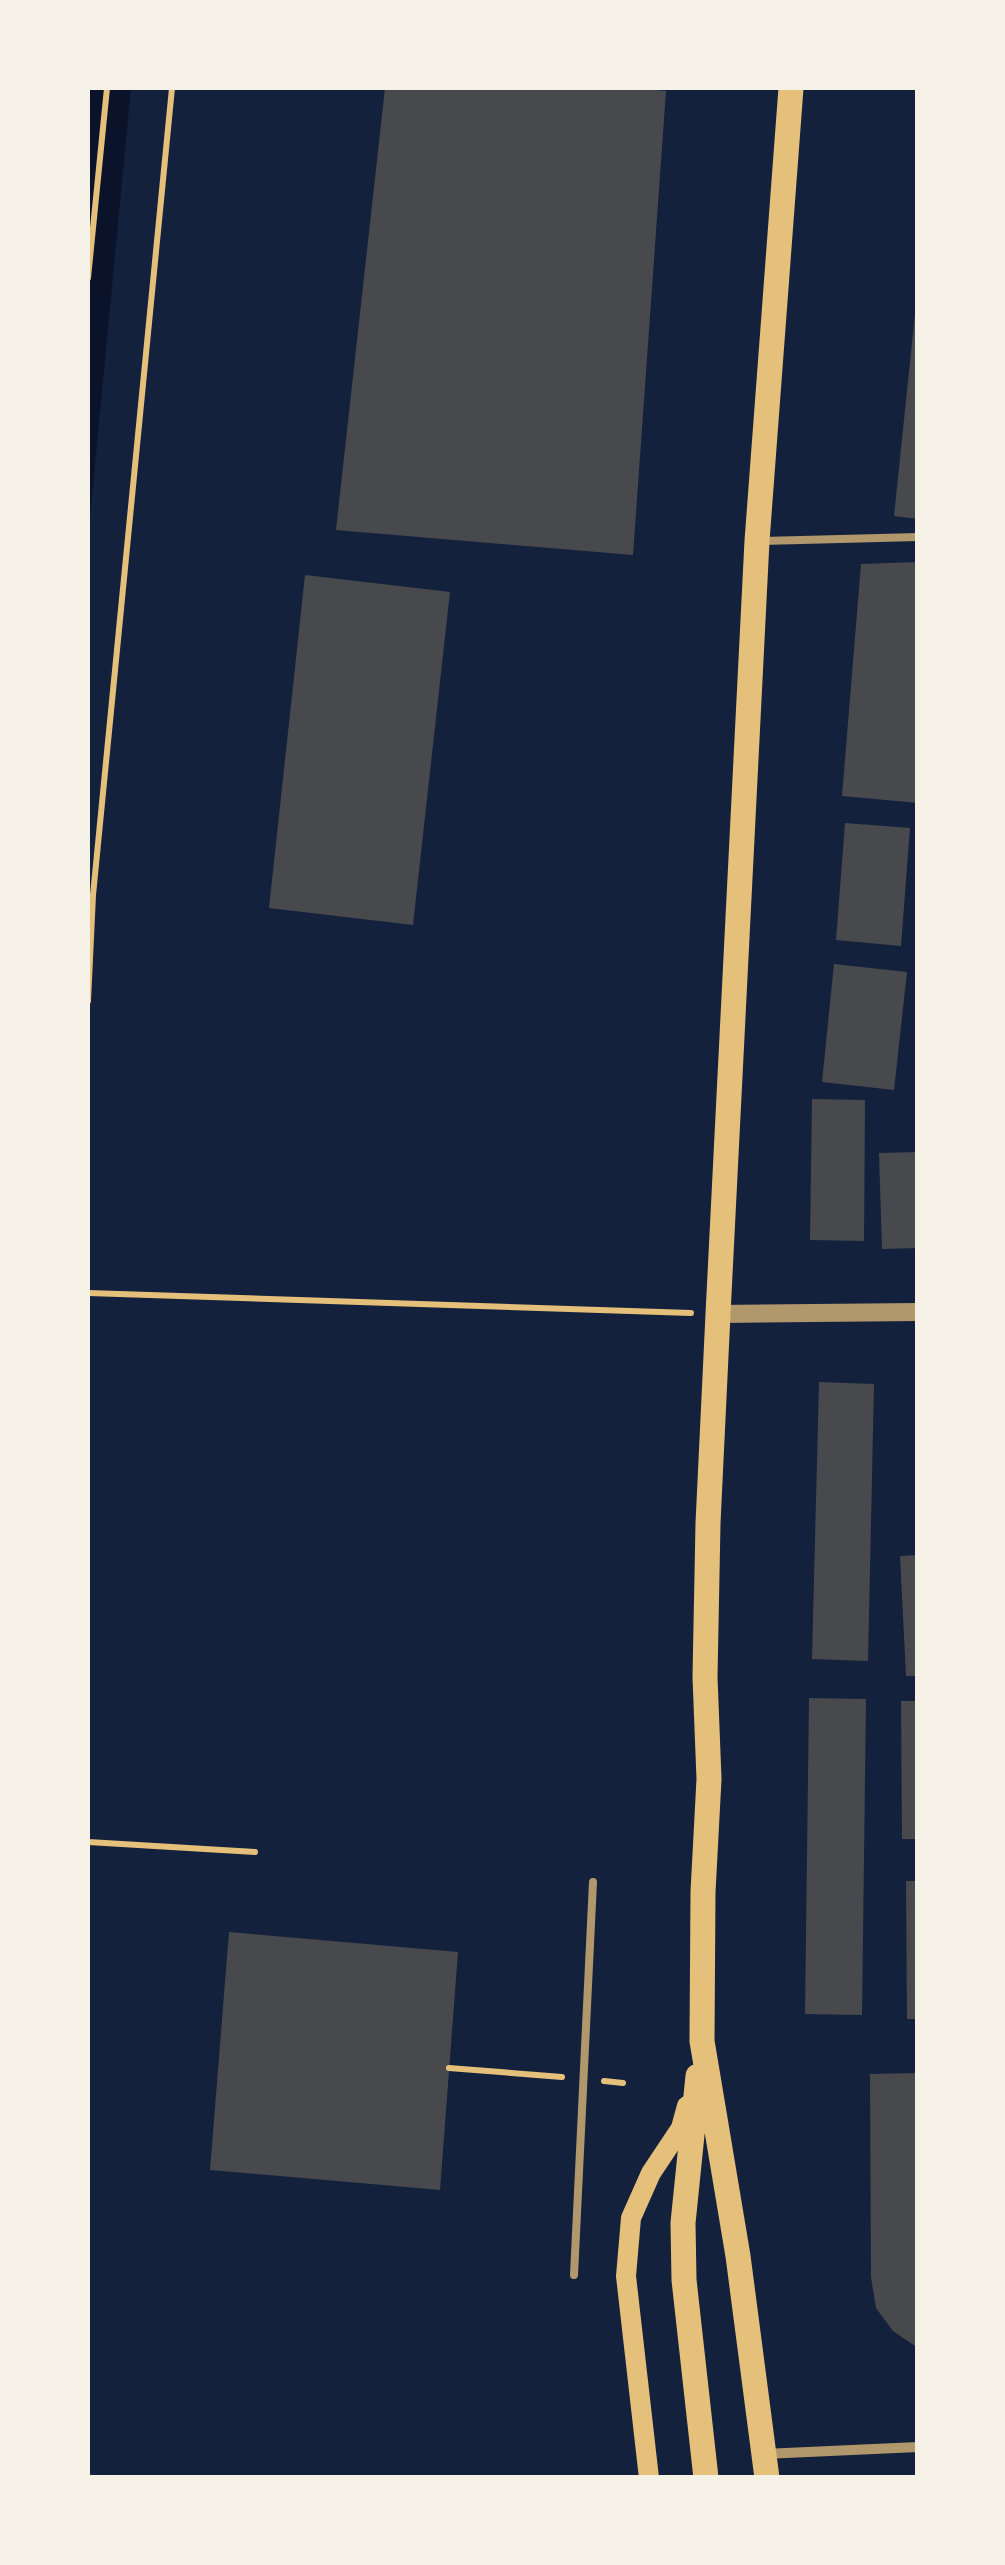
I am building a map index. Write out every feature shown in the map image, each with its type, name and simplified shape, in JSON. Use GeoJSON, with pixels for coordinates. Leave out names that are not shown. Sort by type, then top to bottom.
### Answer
{"type":"FeatureCollection","features":[{"type":"Feature","properties":{"kind":"main road"},"geometry":{"type":"LineString","coordinates":[[706,2478],[684,2280],[683,2224],[702,2041],[703,1892],[710,1779],[706,1632],[718,1314],[757,541],[790,88]]}},
{"type":"Feature","properties":{"kind":"main road"},"geometry":{"type":"LineString","coordinates":[[702,2041],[738,2256],[766,2466]]}},
{"type":"Feature","properties":{"kind":"main road"},"geometry":{"type":"LineString","coordinates":[[649,2478],[626,2276],[631,2218],[651,2173],[681,2128],[702,2041]]}},
{"type":"Feature","properties":{"kind":"street"},"geometry":{"type":"LineString","coordinates":[[718,1314],[918,1312]]}},
{"type":"Feature","properties":{"kind":"street"},"geometry":{"type":"LineString","coordinates":[[766,2466],[918,2447]]}},
{"type":"Feature","properties":{"kind":"lane"},"geometry":{"type":"LineString","coordinates":[[757,541],[918,538]]}},
{"type":"Feature","properties":{"kind":"lane"},"geometry":{"type":"LineString","coordinates":[[574,2275],[594,1882]]}},
{"type":"Feature","properties":{"kind":"path"},"geometry":{"type":"LineString","coordinates":[[88,278],[107,88]]}},
{"type":"Feature","properties":{"kind":"path"},"geometry":{"type":"LineString","coordinates":[[88,1001],[92,895],[172,88]]}},
{"type":"Feature","properties":{"kind":"path"},"geometry":{"type":"LineString","coordinates":[[88,1293],[718,1314]]}},
{"type":"Feature","properties":{"kind":"path"},"geometry":{"type":"LineString","coordinates":[[88,1842],[255,1852]]}},
{"type":"Feature","properties":{"kind":"path"},"geometry":{"type":"LineString","coordinates":[[449,2068],[623,2083]]}},
{"type":"Feature","properties":{"kind":"water"},"geometry":{"type":"Polygon","coordinates":[[[88,88],[131,88],[88,538],[88,88]]]}},
{"type":"Feature","properties":{"kind":"building"},"geometry":{"type":"Polygon","coordinates":[[[385,88],[666,91],[633,555],[336,530],[385,88]]]}},
{"type":"Feature","properties":{"kind":"building"},"geometry":{"type":"Polygon","coordinates":[[[915,314],[918,315],[918,519],[894,516],[915,314]]]}},
{"type":"Feature","properties":{"kind":"building"},"geometry":{"type":"Polygon","coordinates":[[[918,562],[918,803],[842,796],[861,564],[918,562]]]}},
{"type":"Feature","properties":{"kind":"building"},"geometry":{"type":"Polygon","coordinates":[[[305,575],[450,592],[413,925],[269,908],[305,575]]]}},
{"type":"Feature","properties":{"kind":"building"},"geometry":{"type":"Polygon","coordinates":[[[845,823],[910,828],[901,946],[836,940],[845,823]]]}},
{"type":"Feature","properties":{"kind":"building"},"geometry":{"type":"Polygon","coordinates":[[[834,964],[907,972],[894,1090],[822,1082],[834,964]]]}},
{"type":"Feature","properties":{"kind":"building"},"geometry":{"type":"Polygon","coordinates":[[[812,1099],[865,1100],[864,1241],[810,1240],[812,1099]]]}},
{"type":"Feature","properties":{"kind":"building"},"geometry":{"type":"Polygon","coordinates":[[[918,1152],[918,1248],[882,1249],[879,1153],[918,1152]]]}},
{"type":"Feature","properties":{"kind":"building"},"geometry":{"type":"Polygon","coordinates":[[[819,1382],[874,1384],[868,1661],[812,1659],[819,1382]]]}},
{"type":"Feature","properties":{"kind":"building"},"geometry":{"type":"Polygon","coordinates":[[[918,1555],[918,1676],[906,1676],[900,1556],[918,1555]]]}},
{"type":"Feature","properties":{"kind":"building"},"geometry":{"type":"Polygon","coordinates":[[[809,1698],[866,1699],[862,2015],[805,2014],[809,1698]]]}},
{"type":"Feature","properties":{"kind":"building"},"geometry":{"type":"Polygon","coordinates":[[[901,1701],[918,1701],[918,1839],[902,1839],[901,1701]]]}},
{"type":"Feature","properties":{"kind":"building"},"geometry":{"type":"Polygon","coordinates":[[[906,1881],[918,1881],[918,2019],[907,2019],[906,1881]]]}},
{"type":"Feature","properties":{"kind":"building"},"geometry":{"type":"Polygon","coordinates":[[[229,1932],[458,1952],[440,2190],[210,2170],[229,1932]]]}},
{"type":"Feature","properties":{"kind":"building"},"geometry":{"type":"Polygon","coordinates":[[[918,2073],[918,2348],[893,2331],[876,2308],[871,2277],[870,2074],[918,2073]]]}}]}
